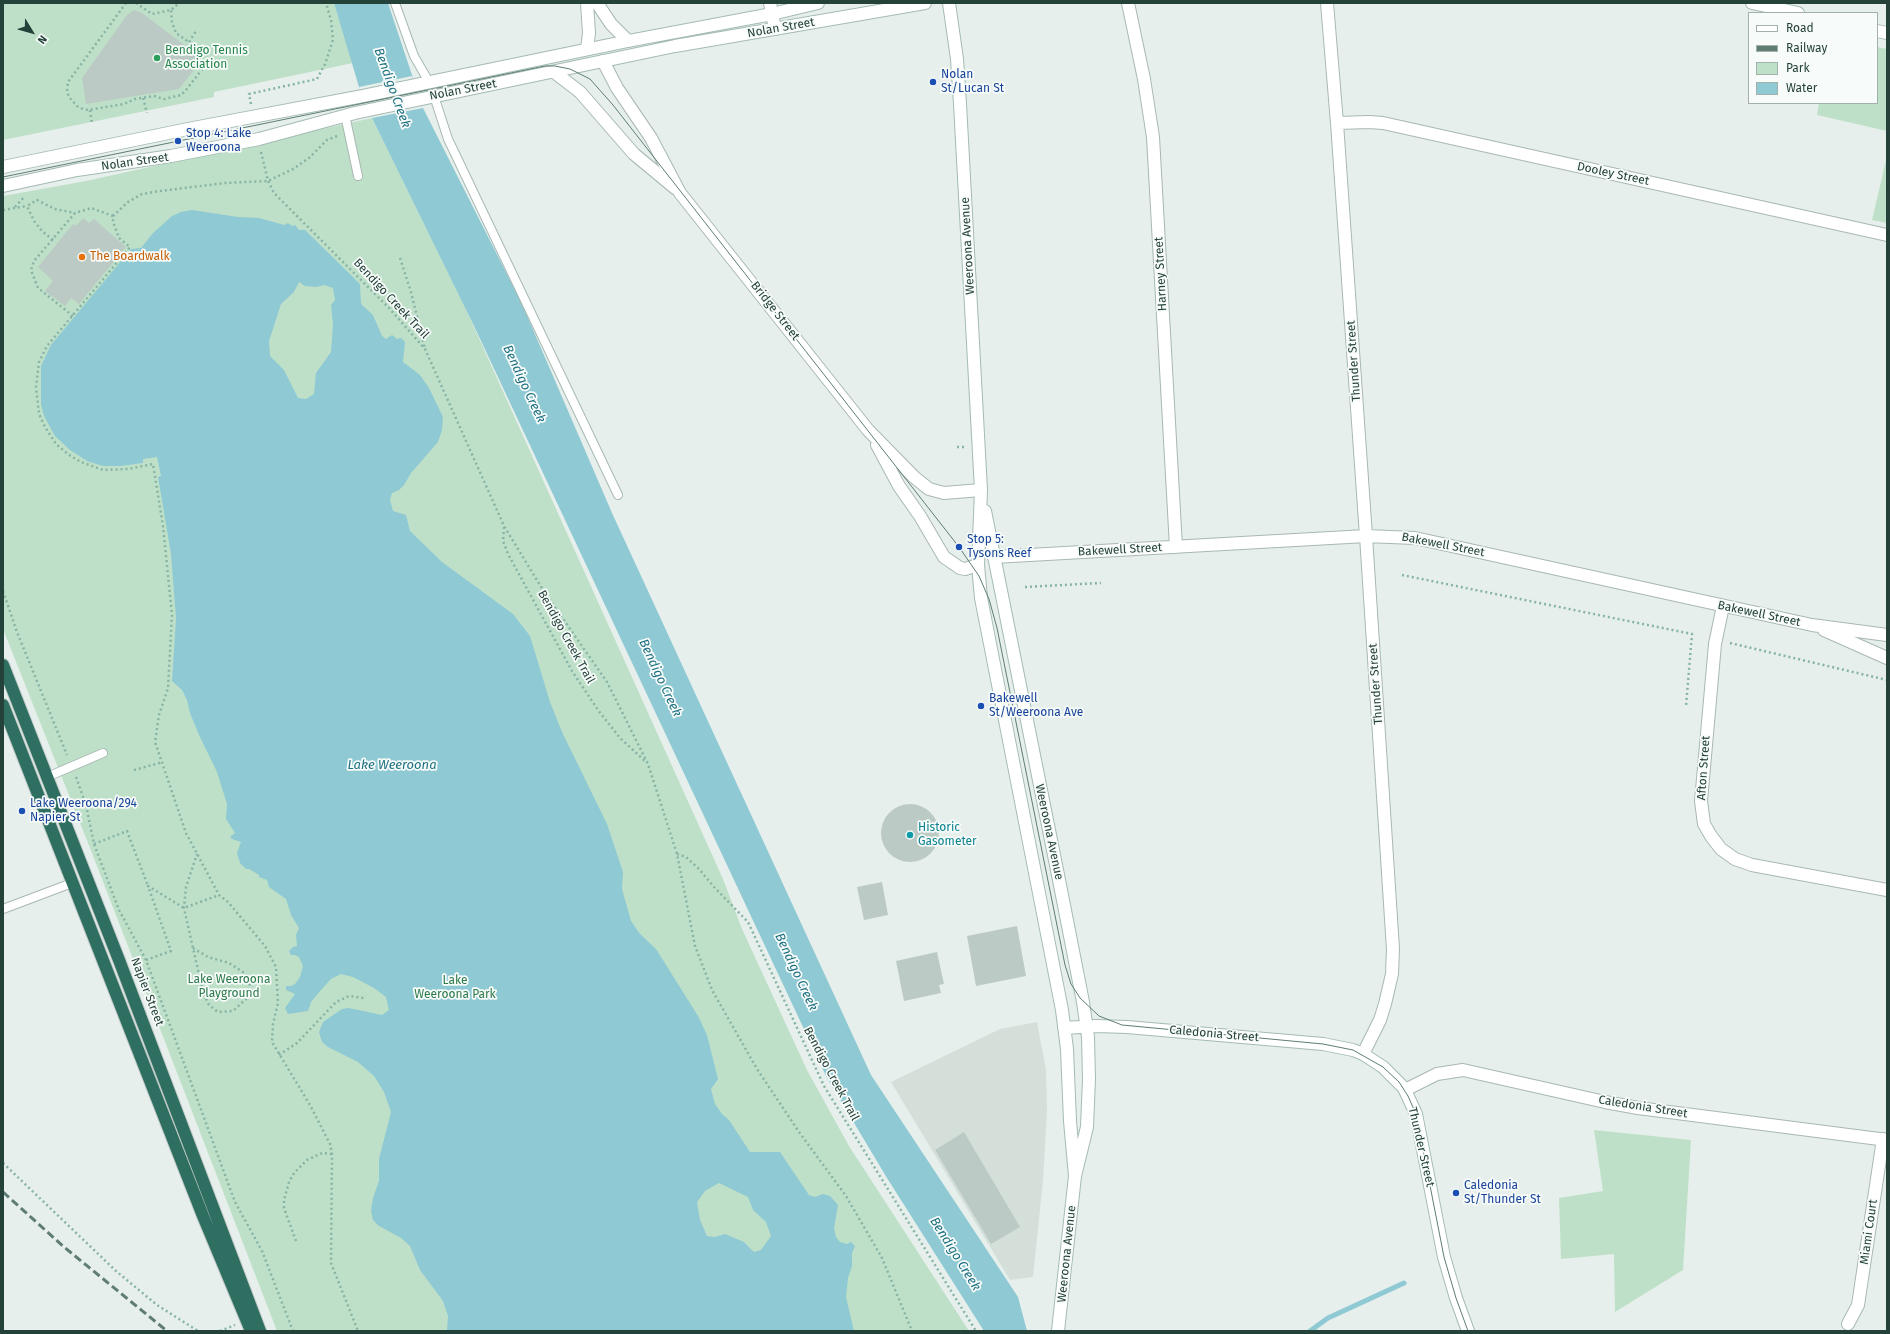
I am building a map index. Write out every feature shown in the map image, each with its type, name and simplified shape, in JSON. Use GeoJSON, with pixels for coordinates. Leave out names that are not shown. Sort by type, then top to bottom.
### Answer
{"type":"FeatureCollection","features":[{"type":"Feature","properties":{"kind":"highway","name":"Napier Street"},"geometry":{"type":"LineString","coordinates":[[3,665],[260,1331]]}},
{"type":"Feature","properties":{"kind":"highway"},"geometry":{"type":"LineString","coordinates":[[19,705],[4,708],[203,1216],[251,1331]]}},
{"type":"Feature","properties":{"kind":"highway"},"geometry":{"type":"LineString","coordinates":[[72,883],[86,877]]}},
{"type":"Feature","properties":{"kind":"street"},"geometry":{"type":"LineString","coordinates":[[587,3],[589,33],[592,48]]}},
{"type":"Feature","properties":{"kind":"street"},"geometry":{"type":"LineString","coordinates":[[597,3],[611,24],[628,41]]}},
{"type":"Feature","properties":{"kind":"street","name":"Nolan Street"},"geometry":{"type":"LineString","coordinates":[[3,167],[193,128],[363,96],[628,41],[771,9],[818,3]]}},
{"type":"Feature","properties":{"kind":"street","name":"Nolan Street"},"geometry":{"type":"LineString","coordinates":[[3,186],[77,170],[171,156],[258,139],[345,115],[675,46],[925,3]]}},
{"type":"Feature","properties":{"kind":"street","name":"Weeroona Avenue"},"geometry":{"type":"LineString","coordinates":[[950,3],[957,59],[960,104],[981,490],[978,566],[984,620],[1064,1028],[1075,1176]]}},
{"type":"Feature","properties":{"kind":"street","name":"Harney Street"},"geometry":{"type":"LineString","coordinates":[[1128,3],[1144,79],[1153,137],[1176,547]]}},
{"type":"Feature","properties":{"kind":"street","name":"Thunder Street"},"geometry":{"type":"LineString","coordinates":[[1327,3],[1337,123],[1366,536],[1393,949],[1392,974],[1385,1004],[1380,1020],[1363,1054],[1383,1067],[1405,1090],[1413,1104],[1418,1119],[1444,1257],[1456,1298],[1468,1331]]}},
{"type":"Feature","properties":{"kind":"street"},"geometry":{"type":"LineString","coordinates":[[1752,3],[1793,12]]}},
{"type":"Feature","properties":{"kind":"street"},"geometry":{"type":"LineString","coordinates":[[771,9],[775,29]]}},
{"type":"Feature","properties":{"kind":"street","name":"Bridge Street"},"geometry":{"type":"LineString","coordinates":[[592,48],[602,61],[617,88],[651,138],[680,193],[868,430],[914,477],[929,489],[944,492],[981,490]]}},
{"type":"Feature","properties":{"kind":"street","name":"Bridge Street"},"geometry":{"type":"LineString","coordinates":[[554,72],[584,95],[634,154],[680,193]]}},
{"type":"Feature","properties":{"kind":"street"},"geometry":{"type":"LineString","coordinates":[[429,82],[434,96]]}},
{"type":"Feature","properties":{"kind":"street"},"geometry":{"type":"LineString","coordinates":[[341,100],[345,115]]}},
{"type":"Feature","properties":{"kind":"street","name":"Dooley Street"},"geometry":{"type":"LineString","coordinates":[[1337,123],[1369,122],[1383,124],[1887,235]]}},
{"type":"Feature","properties":{"kind":"street","name":"Bridge Street"},"geometry":{"type":"LineString","coordinates":[[868,430],[899,486],[920,516],[944,557],[960,568],[965,569],[978,566]]}},
{"type":"Feature","properties":{"kind":"street","name":"Weeroona Avenue"},"geometry":{"type":"LineString","coordinates":[[981,490],[1087,1026],[1089,1079],[1088,1127],[1075,1176],[1058,1331]]}},
{"type":"Feature","properties":{"kind":"street","name":"Bakewell Street"},"geometry":{"type":"LineString","coordinates":[[994,557],[1366,536],[1415,538],[1812,625],[1887,634]]}},
{"type":"Feature","properties":{"kind":"street"},"geometry":{"type":"LineString","coordinates":[[978,566],[994,557]]}},
{"type":"Feature","properties":{"kind":"street","name":"Afton Street"},"geometry":{"type":"LineString","coordinates":[[1723,606],[1715,644],[1701,801],[1704,824],[1721,849],[1735,859],[1752,865],[1887,890]]}},
{"type":"Feature","properties":{"kind":"street","name":"Bakewell Street"},"geometry":{"type":"LineString","coordinates":[[1812,625],[1887,658]]}},
{"type":"Feature","properties":{"kind":"street","name":"Caledonia Street"},"geometry":{"type":"LineString","coordinates":[[1064,1028],[1087,1026],[1127,1027],[1323,1044],[1348,1049],[1363,1054]]}},
{"type":"Feature","properties":{"kind":"street","name":"Caledonia Street"},"geometry":{"type":"LineString","coordinates":[[1405,1090],[1436,1074],[1464,1070],[1625,1105],[1885,1139]]}},
{"type":"Feature","properties":{"kind":"street","name":"Miami Court"},"geometry":{"type":"LineString","coordinates":[[1848,1324],[1858,1305],[1885,1139]]}},
{"type":"Feature","properties":{"kind":"lane"},"geometry":{"type":"LineString","coordinates":[[395,3],[414,56],[429,82]]}},
{"type":"Feature","properties":{"kind":"lane"},"geometry":{"type":"LineString","coordinates":[[434,96],[448,140],[618,495]]}},
{"type":"Feature","properties":{"kind":"lane"},"geometry":{"type":"LineString","coordinates":[[345,115],[358,176]]}},
{"type":"Feature","properties":{"kind":"lane"},"geometry":{"type":"LineString","coordinates":[[47,777],[103,753]]}},
{"type":"Feature","properties":{"kind":"lane"},"geometry":{"type":"LineString","coordinates":[[3,909],[72,883]]}},
{"type":"Feature","properties":{"kind":"path"},"geometry":{"type":"LineString","coordinates":[[126,3],[68,82],[67,91],[73,102],[83,109],[90,110],[124,104],[135,99],[154,96],[164,99],[174,97],[181,95],[194,82],[211,58],[176,33],[172,22],[171,10]]}},
{"type":"Feature","properties":{"kind":"path"},"geometry":{"type":"LineString","coordinates":[[136,3],[152,14],[171,10],[179,3]]}},
{"type":"Feature","properties":{"kind":"path"},"geometry":{"type":"LineString","coordinates":[[249,94],[317,79],[325,64],[333,40],[331,20],[326,3]]}},
{"type":"Feature","properties":{"kind":"path"},"geometry":{"type":"LineString","coordinates":[[189,42],[196,31]]}},
{"type":"Feature","properties":{"kind":"path"},"geometry":{"type":"LineString","coordinates":[[143,98],[147,113]]}},
{"type":"Feature","properties":{"kind":"path"},"geometry":{"type":"LineString","coordinates":[[90,110],[92,124]]}},
{"type":"Feature","properties":{"kind":"path"},"geometry":{"type":"LineString","coordinates":[[113,216],[128,202],[142,194],[226,183],[268,181],[293,169],[309,158],[327,140],[349,132]]}},
{"type":"Feature","properties":{"kind":"path","name":"Bendigo Creek Trail"},"geometry":{"type":"LineString","coordinates":[[260,146],[268,181],[274,193],[389,308],[425,350],[504,526],[543,590],[608,682],[648,764],[677,854],[686,857],[699,869],[714,888],[748,922],[824,1086],[976,1331]]}},
{"type":"Feature","properties":{"kind":"path"},"geometry":{"type":"LineString","coordinates":[[15,207],[26,192]]}},
{"type":"Feature","properties":{"kind":"path"},"geometry":{"type":"LineString","coordinates":[[3,210],[27,206],[37,200],[55,209],[76,213],[91,208],[113,216]]}},
{"type":"Feature","properties":{"kind":"path"},"geometry":{"type":"LineString","coordinates":[[27,206],[34,221],[42,231],[53,240]]}},
{"type":"Feature","properties":{"kind":"path"},"geometry":{"type":"LineString","coordinates":[[73,316],[38,288],[31,270],[34,261],[76,213]]}},
{"type":"Feature","properties":{"kind":"path"},"geometry":{"type":"LineString","coordinates":[[113,216],[119,238],[130,247],[46,346],[39,362],[36,387],[39,414],[56,444],[81,462],[103,470],[117,471],[153,464],[163,526],[172,616],[168,688],[159,715],[155,742],[186,832],[219,895],[228,902],[265,946],[276,967],[278,1003],[273,1024],[272,1042],[325,1133],[332,1154],[332,1263],[358,1331]]}},
{"type":"Feature","properties":{"kind":"path"},"geometry":{"type":"LineString","coordinates":[[400,258],[413,300],[425,350]]}},
{"type":"Feature","properties":{"kind":"path","name":"Bendigo Creek Trail"},"geometry":{"type":"LineString","coordinates":[[504,526],[503,541],[508,554],[572,671],[598,710],[620,738],[648,764]]}},
{"type":"Feature","properties":{"kind":"path"},"geometry":{"type":"LineString","coordinates":[[1402,575],[1692,634],[1686,706]]}},
{"type":"Feature","properties":{"kind":"path"},"geometry":{"type":"LineString","coordinates":[[1025,587],[1101,583]]}},
{"type":"Feature","properties":{"kind":"path"},"geometry":{"type":"LineString","coordinates":[[3,591],[17,632],[72,766],[86,805],[94,844],[119,910],[146,960],[234,1202],[262,1251],[293,1331]]}},
{"type":"Feature","properties":{"kind":"path"},"geometry":{"type":"LineString","coordinates":[[1726,642],[1887,680]]}},
{"type":"Feature","properties":{"kind":"path"},"geometry":{"type":"LineString","coordinates":[[134,770],[163,762]]}},
{"type":"Feature","properties":{"kind":"path"},"geometry":{"type":"LineString","coordinates":[[94,844],[127,831],[171,951],[146,960]]}},
{"type":"Feature","properties":{"kind":"path"},"geometry":{"type":"LineString","coordinates":[[192,948],[208,958],[229,963],[246,974],[250,983],[246,999],[233,1011],[218,1012],[209,1005],[203,992],[192,948],[184,908],[186,887],[197,853]]}},
{"type":"Feature","properties":{"kind":"path"},"geometry":{"type":"LineString","coordinates":[[677,854],[695,946],[712,990],[756,1069],[846,1196],[882,1258],[912,1331]]}},
{"type":"Feature","properties":{"kind":"path"},"geometry":{"type":"LineString","coordinates":[[148,886],[184,908]]}},
{"type":"Feature","properties":{"kind":"path"},"geometry":{"type":"LineString","coordinates":[[184,908],[219,895]]}},
{"type":"Feature","properties":{"kind":"path"},"geometry":{"type":"LineString","coordinates":[[279,1056],[296,1043],[336,1002],[349,996],[364,998]]}},
{"type":"Feature","properties":{"kind":"path"},"geometry":{"type":"LineString","coordinates":[[296,1241],[284,1208],[284,1200],[289,1182],[294,1173],[307,1160],[322,1153],[332,1154]]}},
{"type":"Feature","properties":{"kind":"path"},"geometry":{"type":"LineString","coordinates":[[3,1164],[116,1271],[158,1305],[198,1331]]}},
{"type":"Feature","properties":{"kind":"shaded area"},"geometry":{"type":"Polygon","coordinates":[[[1037,1022],[1046,1070],[1047,1111],[1043,1180],[1033,1277],[1010,1280],[891,1082],[1000,1029],[1037,1022]]]}},
{"type":"Feature","properties":{"kind":"green space","name":"Bendigo Tennis Association"},"geometry":{"type":"Polygon","coordinates":[[[3,3],[334,3],[353,63],[214,92],[214,97],[3,140],[3,3]]]}},
{"type":"Feature","properties":{"kind":"green space"},"geometry":{"type":"Polygon","coordinates":[[[1878,47],[1887,49],[1887,131],[1817,115],[1819,104],[1878,104],[1878,47]]]}},
{"type":"Feature","properties":{"kind":"green space","name":"Lake Weeroona Park"},"geometry":{"type":"Polygon","coordinates":[[[372,118],[464,305],[723,879],[742,929],[807,1070],[849,1146],[969,1331],[277,1331],[90,848],[3,629],[3,196],[86,181],[372,118]]]}},
{"type":"Feature","properties":{"kind":"green space"},"geometry":{"type":"Polygon","coordinates":[[[1887,156],[1887,223],[1872,220],[1887,156]]]}},
{"type":"Feature","properties":{"kind":"green space"},"geometry":{"type":"Polygon","coordinates":[[[1594,1130],[1691,1140],[1683,1270],[1615,1312],[1614,1254],[1561,1259],[1559,1198],[1603,1191],[1594,1130]]]}},
{"type":"Feature","properties":{"kind":"water","name":"Bendigo Creek"},"geometry":{"type":"Polygon","coordinates":[[[334,3],[388,3],[423,108],[522,304],[612,513],[871,1075],[1018,1297],[1027,1331],[984,1331],[887,1178],[826,1076],[474,326],[372,118],[359,87],[334,3]]]}},
{"type":"Feature","properties":{"kind":"water","name":"Lake Weeroona"},"geometry":{"type":"Polygon","coordinates":[[[192,210],[238,217],[259,218],[284,225],[288,223],[292,226],[295,225],[299,230],[305,230],[360,284],[361,304],[373,315],[382,336],[386,339],[392,335],[397,339],[401,338],[405,342],[403,362],[420,375],[429,388],[443,417],[442,430],[438,442],[411,473],[404,485],[399,490],[392,493],[390,500],[393,511],[406,515],[410,531],[442,562],[513,614],[530,636],[550,702],[562,732],[607,824],[623,872],[622,889],[631,921],[640,934],[656,949],[698,1016],[707,1035],[718,1079],[711,1089],[715,1104],[722,1114],[729,1120],[750,1152],[780,1152],[809,1195],[815,1197],[823,1194],[830,1196],[838,1205],[834,1228],[836,1237],[840,1242],[847,1244],[851,1242],[855,1246],[852,1253],[852,1266],[848,1278],[846,1297],[854,1331],[447,1331],[448,1316],[443,1301],[420,1270],[410,1246],[401,1238],[379,1226],[373,1220],[371,1211],[373,1198],[379,1181],[379,1159],[391,1112],[384,1092],[374,1076],[358,1062],[328,1047],[322,1042],[319,1032],[323,1022],[342,1009],[349,1008],[382,1015],[389,1010],[386,997],[374,988],[353,977],[341,974],[331,979],[321,990],[311,1002],[308,1011],[288,1014],[285,1008],[295,994],[286,990],[286,986],[295,984],[300,977],[303,966],[299,957],[291,955],[289,951],[293,947],[297,946],[296,935],[299,928],[291,915],[286,899],[269,887],[267,880],[259,877],[259,875],[249,869],[246,869],[240,863],[237,853],[241,842],[230,837],[235,833],[226,819],[227,804],[217,772],[199,735],[190,713],[187,700],[182,690],[172,681],[176,618],[171,554],[158,477],[161,476],[157,457],[143,459],[143,463],[121,466],[103,466],[87,461],[70,450],[55,436],[44,416],[41,404],[41,366],[51,345],[131,249],[141,248],[153,233],[172,216],[181,212],[192,210]],[[299,282],[294,292],[281,304],[269,341],[270,356],[284,370],[298,398],[306,399],[314,394],[316,373],[331,352],[333,324],[331,305],[335,300],[333,288],[324,285],[316,287],[305,286],[299,282]],[[719,1183],[705,1191],[697,1202],[700,1220],[707,1236],[715,1237],[725,1234],[744,1242],[754,1252],[761,1250],[771,1236],[766,1222],[753,1210],[748,1197],[719,1183]]]}},
{"type":"Feature","properties":{"kind":"pier"},"geometry":{"type":"Polygon","coordinates":[[[412,76],[423,108],[372,118],[359,87],[412,76]]]}},
{"type":"Feature","properties":{"kind":"building","name":"Bendigo Tennis Association"},"geometry":{"type":"Polygon","coordinates":[[[134,10],[142,13],[187,47],[185,50],[201,61],[179,89],[86,104],[82,78],[127,15],[134,10]]]}},
{"type":"Feature","properties":{"kind":"building","name":"The Boardwalk"},"geometry":{"type":"Polygon","coordinates":[[[83,218],[89,223],[94,219],[126,247],[79,304],[71,298],[65,306],[45,291],[53,281],[38,267],[73,224],[76,226],[83,218]]]}},
{"type":"Feature","properties":{"kind":"building","name":"Historic Gasometer"},"geometry":{"type":"Polygon","coordinates":[[[904,804],[916,804],[931,812],[939,827],[939,839],[931,854],[916,862],[904,862],[889,854],[881,839],[881,827],[889,812],[904,804]]]}},
{"type":"Feature","properties":{"kind":"building"},"geometry":{"type":"Polygon","coordinates":[[[882,882],[888,915],[864,920],[857,887],[882,882]]]}},
{"type":"Feature","properties":{"kind":"building"},"geometry":{"type":"Polygon","coordinates":[[[1017,926],[1026,976],[976,986],[967,936],[1017,926]]]}},
{"type":"Feature","properties":{"kind":"building"},"geometry":{"type":"Polygon","coordinates":[[[937,952],[944,984],[939,985],[941,993],[904,1001],[896,961],[937,952]]]}},
{"type":"Feature","properties":{"kind":"building"},"geometry":{"type":"Polygon","coordinates":[[[964,1132],[1020,1227],[991,1244],[935,1150],[964,1132]]]}},
{"type":"Feature","properties":{"kind":"waterway"},"geometry":{"type":"LineString","coordinates":[[1310,1331],[1328,1318],[1404,1283]]}},
{"type":"Feature","properties":{"kind":"tram line"},"geometry":{"type":"LineString","coordinates":[[3,177],[545,66],[570,69],[590,79],[613,105],[959,547],[979,576],[989,599],[997,628],[1065,965],[1071,984],[1080,998],[1099,1016],[1122,1025],[1323,1044],[1353,1050],[1383,1067],[1399,1082],[1408,1096],[1416,1114],[1444,1257],[1456,1298],[1468,1331]]}},
{"type":"Feature","properties":{"kind":"railway"},"geometry":{"type":"LineString","coordinates":[[3,1192],[64,1247],[167,1331]]}},
{"type":"Feature","properties":{"kind":"place","name":"Bendigo Tennis Association"},"geometry":{"type":"Point","coordinates":[157,58]}},
{"type":"Feature","properties":{"kind":"place","name":"Nolan St/Lucan St"},"geometry":{"type":"Point","coordinates":[933,82]}},
{"type":"Feature","properties":{"kind":"place","name":"Stop 4: Lake Weeroona"},"geometry":{"type":"Point","coordinates":[178,141]}},
{"type":"Feature","properties":{"kind":"place","name":"The Boardwalk"},"geometry":{"type":"Point","coordinates":[82,257]}},
{"type":"Feature","properties":{"kind":"place","name":"Stop 5: Tysons Reef"},"geometry":{"type":"Point","coordinates":[959,547]}},
{"type":"Feature","properties":{"kind":"place","name":"Bakewell St/Weeroona Ave"},"geometry":{"type":"Point","coordinates":[981,706]}},
{"type":"Feature","properties":{"kind":"place","name":"Lake Weeroona/294 Napier St"},"geometry":{"type":"Point","coordinates":[22,811]}},
{"type":"Feature","properties":{"kind":"place","name":"Historic Gasometer"},"geometry":{"type":"Point","coordinates":[910,835]}},
{"type":"Feature","properties":{"kind":"place","name":"Caledonia St/Thunder St"},"geometry":{"type":"Point","coordinates":[1456,1193]}},
{"type":"Feature","properties":{"kind":"park label","name":"Lake Weeroona Playground"},"geometry":{"type":"Point","coordinates":[229,987]}}]}
